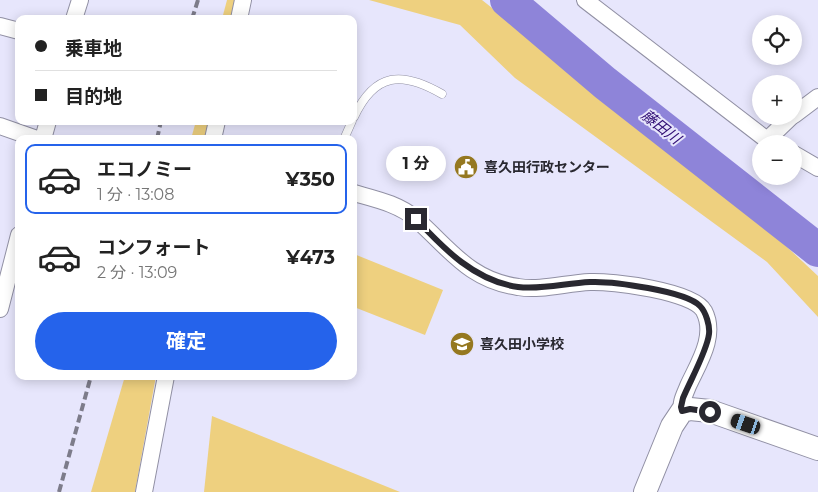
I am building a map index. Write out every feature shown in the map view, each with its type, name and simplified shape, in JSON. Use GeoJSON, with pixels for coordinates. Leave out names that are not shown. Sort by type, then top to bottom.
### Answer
{"type":"FeatureCollection","features":[{"type":"Feature","properties":{"kind":"street"},"geometry":{"type":"LineString","coordinates":[[75,15],[80,0]]}},
{"type":"Feature","properties":{"kind":"street"},"geometry":{"type":"LineString","coordinates":[[240,15],[243,0]]}},
{"type":"Feature","properties":{"kind":"street"},"geometry":{"type":"LineString","coordinates":[[585,0],[762,135]]}},
{"type":"Feature","properties":{"kind":"street"},"geometry":{"type":"LineString","coordinates":[[0,26],[15,30]]}},
{"type":"Feature","properties":{"kind":"street"},"geometry":{"type":"LineString","coordinates":[[802,109],[818,97]]}},
{"type":"Feature","properties":{"kind":"street"},"geometry":{"type":"LineString","coordinates":[[777,135],[785,125]]}},
{"type":"Feature","properties":{"kind":"street"},"geometry":{"type":"LineString","coordinates":[[0,126],[26,135]]}},
{"type":"Feature","properties":{"kind":"street"},"geometry":{"type":"LineString","coordinates":[[802,159],[818,168]]}},
{"type":"Feature","properties":{"kind":"street"},"geometry":{"type":"LineString","coordinates":[[357,194],[379,200],[407,213],[416,219],[460,263],[481,276],[498,282],[518,287],[537,288],[601,282],[670,292],[700,305],[705,312],[710,333],[683,398],[682,411],[672,426],[645,492]]}},
{"type":"Feature","properties":{"kind":"street"},"geometry":{"type":"LineString","coordinates":[[1,303],[15,251]]}},
{"type":"Feature","properties":{"kind":"street"},"geometry":{"type":"LineString","coordinates":[[144,492],[165,380]]}},
{"type":"Feature","properties":{"kind":"street"},"geometry":{"type":"LineString","coordinates":[[682,411],[690,409],[710,412],[818,449]]}},
{"type":"Feature","properties":{"kind":"lane"},"geometry":{"type":"LineString","coordinates":[[357,111],[366,94],[386,80],[407,79],[424,84],[442,94]]}},
{"type":"Feature","properties":{"kind":"shaded area"},"geometry":{"type":"Polygon","coordinates":[[[227,0],[250,0],[246,15],[223,15],[227,0]]]}},
{"type":"Feature","properties":{"kind":"shaded area"},"geometry":{"type":"Polygon","coordinates":[[[369,0],[482,0],[755,217],[818,276],[818,317],[767,262],[515,78],[460,25],[369,0]]]}},
{"type":"Feature","properties":{"kind":"shaded area"},"geometry":{"type":"Polygon","coordinates":[[[195,125],[216,125],[213,135],[192,135],[195,125]]]}},
{"type":"Feature","properties":{"kind":"shaded area"},"geometry":{"type":"Polygon","coordinates":[[[357,255],[443,290],[425,335],[357,308],[357,255]]]}},
{"type":"Feature","properties":{"kind":"shaded area"},"geometry":{"type":"Polygon","coordinates":[[[124,380],[155,380],[135,492],[91,492],[124,380]]]}},
{"type":"Feature","properties":{"kind":"shaded area"},"geometry":{"type":"Polygon","coordinates":[[[212,416],[400,492],[204,492],[212,416]]]}},
{"type":"Feature","properties":{"kind":"waterway","name":"藤田川"},"geometry":{"type":"LineString","coordinates":[[507,0],[605,83],[818,250]]}},
{"type":"Feature","properties":{"kind":"railway"},"geometry":{"type":"LineString","coordinates":[[193,15],[198,0]]}},
{"type":"Feature","properties":{"kind":"railway"},"geometry":{"type":"LineString","coordinates":[[158,135],[160,125]]}},
{"type":"Feature","properties":{"kind":"railway"},"geometry":{"type":"LineString","coordinates":[[59,492],[90,380]]}},
{"type":"Feature","properties":{"kind":"place","name":"喜久田行政センター"},"geometry":{"type":"Point","coordinates":[466,167]}},
{"type":"Feature","properties":{"kind":"place","name":"喜久田小学校"},"geometry":{"type":"Point","coordinates":[462,344]}},
{"type":"Feature","properties":{"kind":"route"},"geometry":{"type":"LineString","coordinates":[[416,219],[460,263],[481,276],[498,282],[518,287],[537,288],[601,282],[670,292],[700,305],[705,312],[710,333],[681,407],[682,411],[698,409],[710,412]]}}]}
